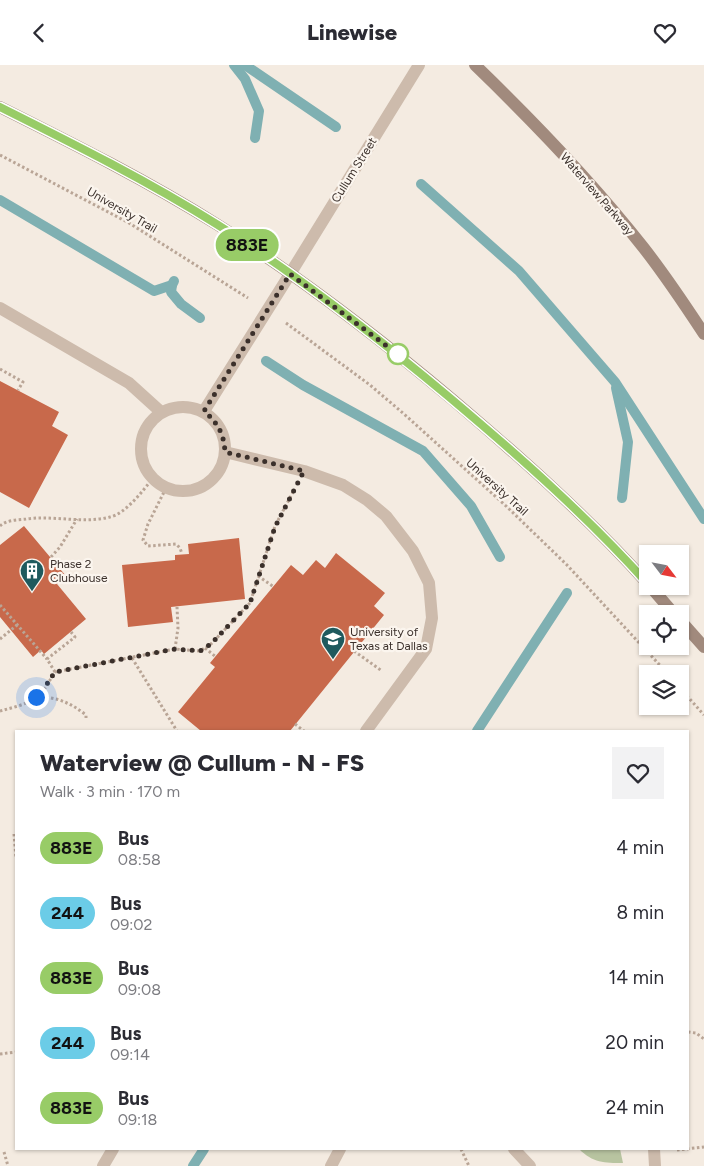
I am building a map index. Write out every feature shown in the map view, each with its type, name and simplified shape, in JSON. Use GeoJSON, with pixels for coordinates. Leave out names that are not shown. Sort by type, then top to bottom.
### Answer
{"type":"FeatureCollection","features":[{"type":"Feature","properties":{"kind":"main road","name":"Waterview Parkway"},"geometry":{"type":"LineString","coordinates":[[476,65],[526,114],[595,189],[643,247],[704,334]]}},
{"type":"Feature","properties":{"kind":"main road"},"geometry":{"type":"LineString","coordinates":[[0,107],[149,184],[218,225],[388,345],[510,448],[612,544],[639,575]]}},
{"type":"Feature","properties":{"kind":"main road"},"geometry":{"type":"LineString","coordinates":[[657,595],[666,605]]}},
{"type":"Feature","properties":{"kind":"main road"},"geometry":{"type":"LineString","coordinates":[[689,630],[704,647]]}},
{"type":"Feature","properties":{"kind":"street","name":"Cullum Street"},"geometry":{"type":"LineString","coordinates":[[204,411],[419,65]]}},
{"type":"Feature","properties":{"kind":"street"},"geometry":{"type":"LineString","coordinates":[[0,308],[129,383],[161,412]]}},
{"type":"Feature","properties":{"kind":"street"},"geometry":{"type":"LineString","coordinates":[[172,407],[194,407],[204,411],[214,419],[224,440],[225,452],[222,465],[215,476],[205,485],[193,491],[179,491],[166,488],[152,479],[145,468],[141,456],[140,443],[144,431],[151,420],[161,412],[172,407]]}},
{"type":"Feature","properties":{"kind":"street"},"geometry":{"type":"LineString","coordinates":[[225,452],[304,471],[343,485],[367,500],[386,516],[412,551],[429,583],[432,618],[426,649],[367,730]]}},
{"type":"Feature","properties":{"kind":"street"},"geometry":{"type":"LineString","coordinates":[[103,1166],[112,1150]]}},
{"type":"Feature","properties":{"kind":"street"},"geometry":{"type":"LineString","coordinates":[[331,1166],[339,1150]]}},
{"type":"Feature","properties":{"kind":"street"},"geometry":{"type":"LineString","coordinates":[[515,1150],[530,1166]]}},
{"type":"Feature","properties":{"kind":"street"},"geometry":{"type":"LineString","coordinates":[[654,1150],[655,1166]]}},
{"type":"Feature","properties":{"kind":"path","name":"University Trail"},"geometry":{"type":"LineString","coordinates":[[0,155],[129,223],[232,288]]}},
{"type":"Feature","properties":{"kind":"path","name":"University Trail"},"geometry":{"type":"LineString","coordinates":[[298,331],[370,385],[506,506],[567,565],[660,665]]}},
{"type":"Feature","properties":{"kind":"path"},"geometry":{"type":"LineString","coordinates":[[0,369],[23,382],[18,390]]}},
{"type":"Feature","properties":{"kind":"path"},"geometry":{"type":"LineString","coordinates":[[0,711],[23,704],[36,697],[41,693],[55,672],[175,649],[200,651],[205,648],[250,603],[275,527],[304,471]]}},
{"type":"Feature","properties":{"kind":"path"},"geometry":{"type":"LineString","coordinates":[[1,523],[37,517],[77,519],[112,517],[141,493],[152,479]]}},
{"type":"Feature","properties":{"kind":"path"},"geometry":{"type":"LineString","coordinates":[[166,488],[148,524],[143,540],[148,546],[176,544],[182,554]]}},
{"type":"Feature","properties":{"kind":"path"},"geometry":{"type":"LineString","coordinates":[[51,557],[60,547],[77,519]]}},
{"type":"Feature","properties":{"kind":"path"},"geometry":{"type":"LineString","coordinates":[[258,576],[274,587]]}},
{"type":"Feature","properties":{"kind":"path"},"geometry":{"type":"LineString","coordinates":[[0,605],[47,659],[55,672]]}},
{"type":"Feature","properties":{"kind":"path"},"geometry":{"type":"LineString","coordinates":[[175,649],[178,628],[176,607]]}},
{"type":"Feature","properties":{"kind":"path"},"geometry":{"type":"LineString","coordinates":[[0,639],[17,625]]}},
{"type":"Feature","properties":{"kind":"path"},"geometry":{"type":"LineString","coordinates":[[47,659],[74,637],[71,632]]}},
{"type":"Feature","properties":{"kind":"path"},"geometry":{"type":"LineString","coordinates":[[57,643],[61,648]]}},
{"type":"Feature","properties":{"kind":"path"},"geometry":{"type":"LineString","coordinates":[[205,648],[216,657]]}},
{"type":"Feature","properties":{"kind":"path"},"geometry":{"type":"LineString","coordinates":[[354,651],[400,684]]}},
{"type":"Feature","properties":{"kind":"path"},"geometry":{"type":"LineString","coordinates":[[132,658],[176,730]]}},
{"type":"Feature","properties":{"kind":"path"},"geometry":{"type":"LineString","coordinates":[[36,697],[57,699],[70,704],[86,715],[86,718]]}},
{"type":"Feature","properties":{"kind":"path"},"geometry":{"type":"LineString","coordinates":[[689,698],[704,715]]}},
{"type":"Feature","properties":{"kind":"path"},"geometry":{"type":"LineString","coordinates":[[295,725],[302,730]]}},
{"type":"Feature","properties":{"kind":"path"},"geometry":{"type":"LineString","coordinates":[[14,834],[15,846]]}},
{"type":"Feature","properties":{"kind":"path"},"geometry":{"type":"LineString","coordinates":[[689,1032],[696,1033],[704,1039]]}},
{"type":"Feature","properties":{"kind":"path"},"geometry":{"type":"LineString","coordinates":[[0,1054],[15,1052]]}},
{"type":"Feature","properties":{"kind":"path"},"geometry":{"type":"LineString","coordinates":[[461,1150],[469,1166]]}},
{"type":"Feature","properties":{"kind":"path"},"geometry":{"type":"LineString","coordinates":[[4,1152],[8,1166]]}},
{"type":"Feature","properties":{"kind":"green space"},"geometry":{"type":"Polygon","coordinates":[[[580,1150],[620,1150],[623,1163],[594,1160],[580,1150]]]}},
{"type":"Feature","properties":{"kind":"building"},"geometry":{"type":"Polygon","coordinates":[[[0,381],[59,412],[52,426],[68,435],[29,508],[0,492],[0,381]]]}},
{"type":"Feature","properties":{"kind":"building","name":"Phase 2 Clubhouse"},"geometry":{"type":"Polygon","coordinates":[[[24,526],[66,576],[57,584],[86,619],[44,654],[41,650],[33,657],[0,617],[0,545],[24,526]]]}},
{"type":"Feature","properties":{"kind":"building"},"geometry":{"type":"Polygon","coordinates":[[[239,538],[245,599],[171,607],[173,622],[128,627],[122,565],[175,560],[175,555],[189,554],[188,544],[239,538]]]}},
{"type":"Feature","properties":{"kind":"building"},"geometry":{"type":"Polygon","coordinates":[[[336,553],[385,593],[374,606],[384,615],[291,730],[200,730],[178,712],[215,667],[210,663],[291,565],[303,575],[316,560],[325,568],[336,553]]]}},
{"type":"Feature","properties":{"kind":"waterway"},"geometry":{"type":"LineString","coordinates":[[234,65],[245,79],[259,111],[255,138]]}},
{"type":"Feature","properties":{"kind":"waterway"},"geometry":{"type":"LineString","coordinates":[[245,65],[336,127]]}},
{"type":"Feature","properties":{"kind":"waterway"},"geometry":{"type":"LineString","coordinates":[[421,184],[519,271],[615,382],[704,519]]}},
{"type":"Feature","properties":{"kind":"waterway"},"geometry":{"type":"LineString","coordinates":[[0,200],[154,291],[172,285]]}},
{"type":"Feature","properties":{"kind":"waterway"},"geometry":{"type":"LineString","coordinates":[[174,281],[171,292],[181,304],[200,318]]}},
{"type":"Feature","properties":{"kind":"waterway"},"geometry":{"type":"LineString","coordinates":[[266,361],[303,385],[423,451],[471,506],[500,557]]}},
{"type":"Feature","properties":{"kind":"waterway"},"geometry":{"type":"LineString","coordinates":[[616,388],[628,442],[622,498]]}},
{"type":"Feature","properties":{"kind":"waterway"},"geometry":{"type":"LineString","coordinates":[[478,730],[567,593]]}},
{"type":"Feature","properties":{"kind":"waterway"},"geometry":{"type":"LineString","coordinates":[[193,1166],[203,1150]]}},
{"type":"Feature","properties":{"kind":"bus line","name":"883E"},"geometry":{"type":"LineString","coordinates":[[0,107],[149,184],[218,225],[388,345],[510,448],[612,544],[639,574]]}},
{"type":"Feature","properties":{"kind":"place","name":"Phase 2 Clubhouse"},"geometry":{"type":"Point","coordinates":[32,592]}},
{"type":"Feature","properties":{"kind":"place","name":"University of Texas at Dallas"},"geometry":{"type":"Point","coordinates":[333,660]}},
{"type":"Feature","properties":{"kind":"route"},"geometry":{"type":"LineString","coordinates":[[36,697],[41,693],[55,672],[175,649],[200,651],[211,644],[250,603],[275,527],[304,471],[225,452],[224,440],[220,429],[214,419],[204,411],[290,274],[403,358],[398,354]]}}]}
